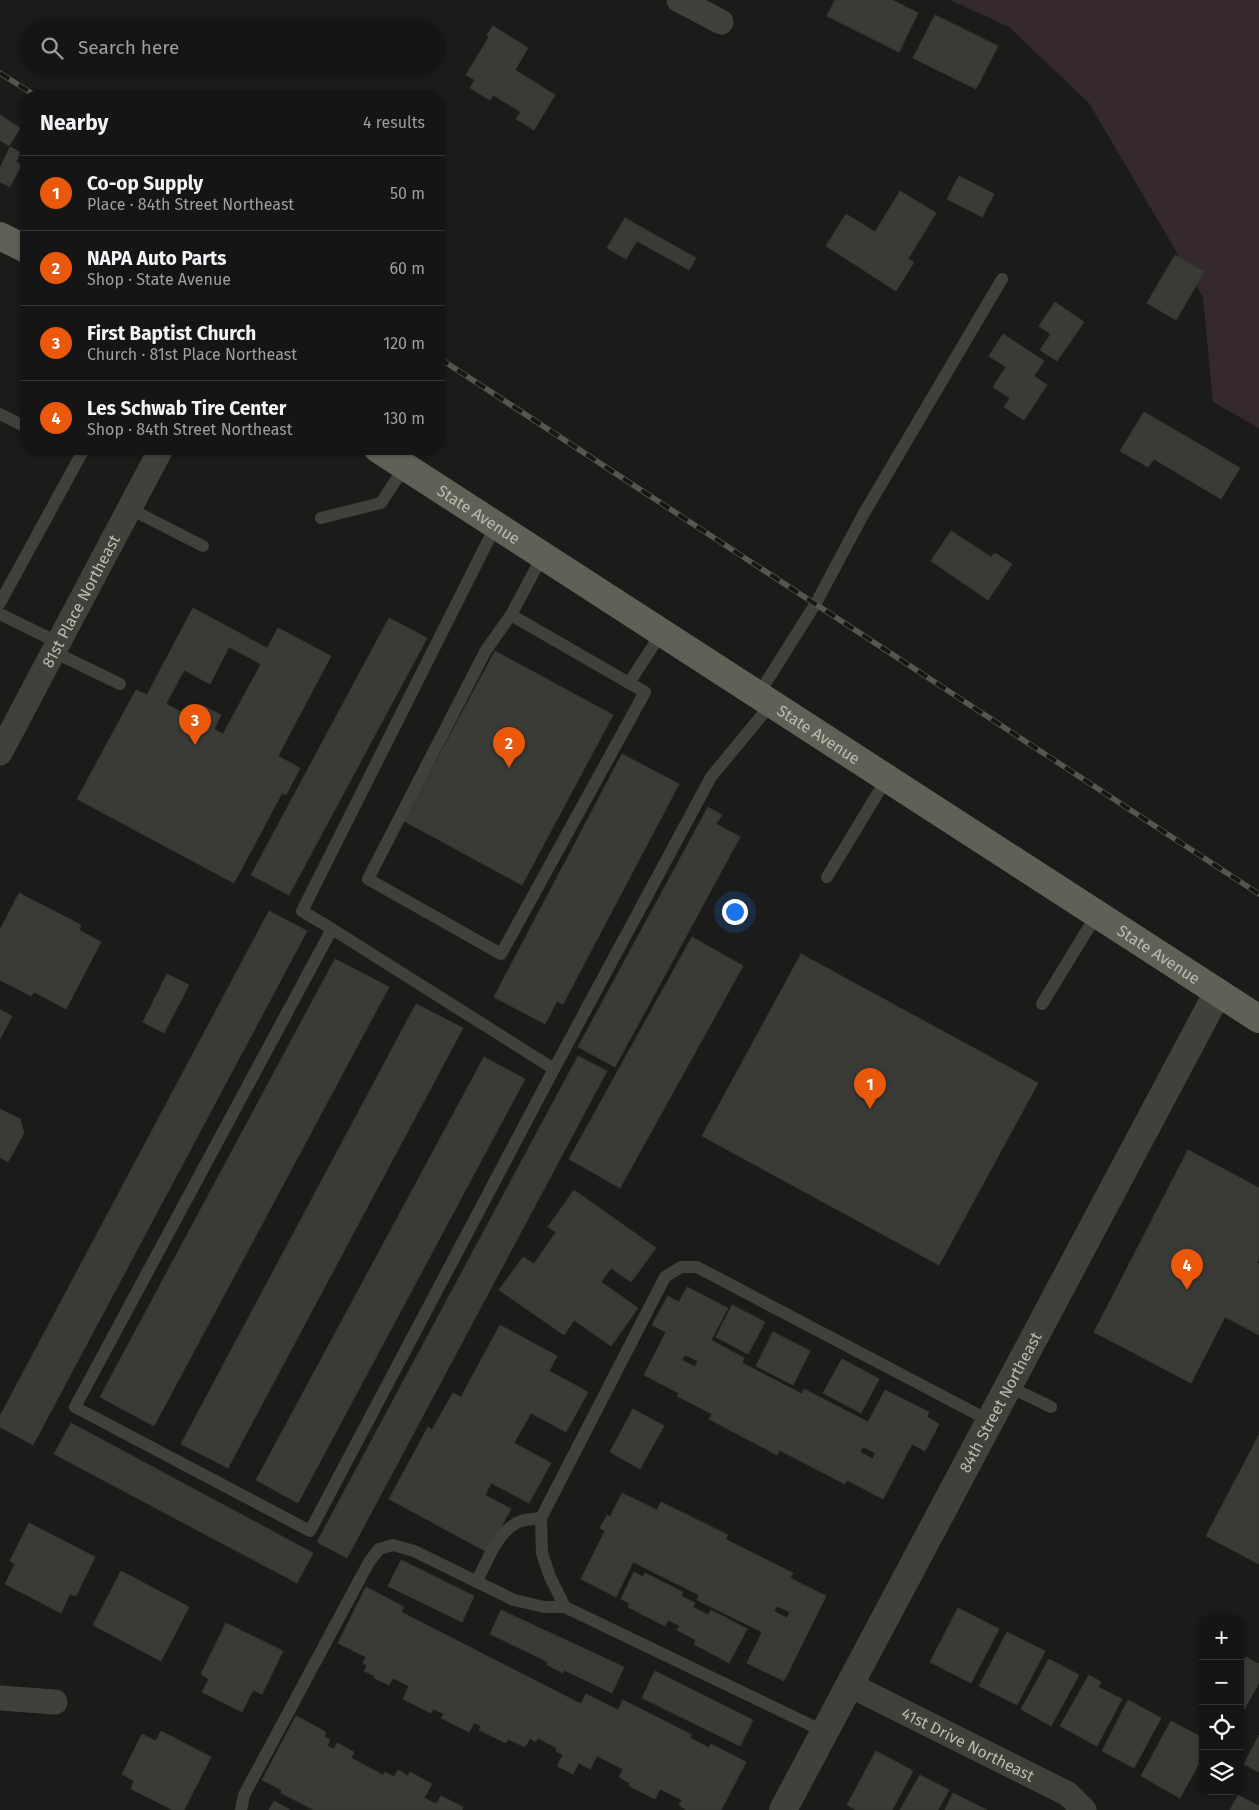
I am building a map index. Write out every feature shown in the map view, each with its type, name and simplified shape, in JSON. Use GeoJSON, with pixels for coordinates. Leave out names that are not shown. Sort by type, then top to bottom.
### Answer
{"type":"FeatureCollection","features":[{"type":"Feature","properties":{"kind":"main road"},"geometry":{"type":"LineString","coordinates":[[0,237],[20,246]]}},
{"type":"Feature","properties":{"kind":"main road","name":"State Avenue"},"geometry":{"type":"LineString","coordinates":[[388,455],[1259,1019]]}},
{"type":"Feature","properties":{"kind":"street"},"geometry":{"type":"LineString","coordinates":[[679,0],[721,22]]}},
{"type":"Feature","properties":{"kind":"street","name":"81st Place Northeast"},"geometry":{"type":"LineString","coordinates":[[0,753],[159,455]]}},
{"type":"Feature","properties":{"kind":"street","name":"84th Street Northeast"},"geometry":{"type":"LineString","coordinates":[[783,1810],[1218,992]]}},
{"type":"Feature","properties":{"kind":"street","name":"41st Drive Northeast"},"geometry":{"type":"LineString","coordinates":[[850,1685],[1068,1794],[1084,1810]]}},
{"type":"Feature","properties":{"kind":"street"},"geometry":{"type":"LineString","coordinates":[[0,1698],[55,1702]]}},
{"type":"Feature","properties":{"kind":"lane"},"geometry":{"type":"LineString","coordinates":[[332,929],[75,1407],[310,1531],[554,1069],[711,777],[765,699],[863,515],[1002,279]]}},
{"type":"Feature","properties":{"kind":"lane"},"geometry":{"type":"LineString","coordinates":[[0,414],[20,424]]}},
{"type":"Feature","properties":{"kind":"lane"},"geometry":{"type":"LineString","coordinates":[[0,603],[76,455]]}},
{"type":"Feature","properties":{"kind":"lane"},"geometry":{"type":"LineString","coordinates":[[321,518],[381,503],[405,466]]}},
{"type":"Feature","properties":{"kind":"lane"},"geometry":{"type":"LineString","coordinates":[[130,509],[203,546]]}},
{"type":"Feature","properties":{"kind":"lane"},"geometry":{"type":"LineString","coordinates":[[496,525],[302,911],[554,1069]]}},
{"type":"Feature","properties":{"kind":"lane"},"geometry":{"type":"LineString","coordinates":[[512,615],[645,692],[501,954],[368,879],[486,650],[512,615],[543,556]]}},
{"type":"Feature","properties":{"kind":"lane"},"geometry":{"type":"LineString","coordinates":[[0,614],[120,684]]}},
{"type":"Feature","properties":{"kind":"lane"},"geometry":{"type":"LineString","coordinates":[[629,683],[662,632]]}},
{"type":"Feature","properties":{"kind":"lane"},"geometry":{"type":"LineString","coordinates":[[827,877],[886,778]]}},
{"type":"Feature","properties":{"kind":"lane"},"geometry":{"type":"LineString","coordinates":[[1042,1004],[1098,914]]}},
{"type":"Feature","properties":{"kind":"lane"},"geometry":{"type":"LineString","coordinates":[[565,1606],[550,1577],[542,1553],[541,1518],[665,1277],[681,1267],[697,1267],[990,1421]]}},
{"type":"Feature","properties":{"kind":"lane"},"geometry":{"type":"LineString","coordinates":[[1008,1386],[1051,1407]]}},
{"type":"Feature","properties":{"kind":"lane"},"geometry":{"type":"LineString","coordinates":[[476,1582],[500,1537],[510,1527],[523,1520],[541,1518]]}},
{"type":"Feature","properties":{"kind":"lane"},"geometry":{"type":"LineString","coordinates":[[241,1810],[244,1796],[253,1778],[368,1562],[379,1550],[393,1545],[414,1550],[514,1600],[544,1607],[565,1606],[825,1732]]}},
{"type":"Feature","properties":{"kind":"shaded area"},"geometry":{"type":"Polygon","coordinates":[[[950,0],[1259,0],[1259,428],[1213,402],[1203,297],[1089,103],[1009,27],[950,0]]]}},
{"type":"Feature","properties":{"kind":"building"},"geometry":{"type":"Polygon","coordinates":[[[835,0],[892,0],[918,13],[899,52],[827,16],[835,0]]]}},
{"type":"Feature","properties":{"kind":"building"},"geometry":{"type":"Polygon","coordinates":[[[935,15],[998,46],[976,89],[913,58],[935,15]]]}},
{"type":"Feature","properties":{"kind":"building"},"geometry":{"type":"Polygon","coordinates":[[[493,26],[528,48],[515,70],[555,95],[534,130],[516,119],[521,112],[493,95],[490,100],[470,88],[475,80],[466,75],[489,37],[487,35],[493,26]]]}},
{"type":"Feature","properties":{"kind":"building"},"geometry":{"type":"Polygon","coordinates":[[[0,115],[20,128],[9,146],[0,140],[0,115]]]}},
{"type":"Feature","properties":{"kind":"building"},"geometry":{"type":"Polygon","coordinates":[[[10,147],[20,152],[16,162],[20,164],[20,167],[10,187],[0,182],[0,168],[10,147]]]}},
{"type":"Feature","properties":{"kind":"building"},"geometry":{"type":"Polygon","coordinates":[[[959,176],[994,194],[982,217],[947,199],[959,176]]]}},
{"type":"Feature","properties":{"kind":"building"},"geometry":{"type":"Polygon","coordinates":[[[900,191],[936,213],[908,259],[914,262],[896,291],[826,246],[846,214],[875,232],[900,191]]]}},
{"type":"Feature","properties":{"kind":"building"},"geometry":{"type":"Polygon","coordinates":[[[625,218],[696,258],[689,270],[637,241],[626,259],[607,248],[625,218]]]}},
{"type":"Feature","properties":{"kind":"building"},"geometry":{"type":"Polygon","coordinates":[[[1175,255],[1204,272],[1176,320],[1147,303],[1175,255]]]}},
{"type":"Feature","properties":{"kind":"building"},"geometry":{"type":"Polygon","coordinates":[[[1055,302],[1084,322],[1057,361],[1040,350],[1051,334],[1039,326],[1055,302]]]}},
{"type":"Feature","properties":{"kind":"building"},"geometry":{"type":"Polygon","coordinates":[[[1003,334],[1044,361],[1034,376],[1047,385],[1024,420],[1004,407],[1010,398],[993,387],[1006,367],[989,356],[1003,334]]]}},
{"type":"Feature","properties":{"kind":"building"},"geometry":{"type":"Polygon","coordinates":[[[1144,412],[1240,468],[1221,499],[1154,459],[1148,467],[1120,451],[1144,412]]]}},
{"type":"Feature","properties":{"kind":"building"},"geometry":{"type":"Polygon","coordinates":[[[951,531],[991,557],[995,553],[1012,564],[988,600],[931,561],[951,531]]]}},
{"type":"Feature","properties":{"kind":"building"},"geometry":{"type":"Polygon","coordinates":[[[193,608],[267,648],[278,628],[331,656],[278,756],[300,768],[286,795],[282,793],[234,883],[77,799],[136,690],[147,695],[193,608]],[[229,647],[210,684],[184,670],[166,704],[196,720],[204,706],[221,715],[214,729],[223,734],[261,664],[229,647]]]}},
{"type":"Feature","properties":{"kind":"building"},"geometry":{"type":"Polygon","coordinates":[[[389,618],[427,638],[289,895],[251,875],[389,618]]]}},
{"type":"Feature","properties":{"kind":"building"},"geometry":{"type":"Polygon","coordinates":[[[495,651],[613,715],[522,885],[404,821],[495,651]]]}},
{"type":"Feature","properties":{"kind":"building"},"geometry":{"type":"Polygon","coordinates":[[[622,754],[679,784],[563,1004],[557,1001],[545,1024],[494,997],[622,754]]]}},
{"type":"Feature","properties":{"kind":"building"},"geometry":{"type":"Polygon","coordinates":[[[708,807],[722,815],[716,824],[740,837],[615,1067],[578,1047],[708,807]]]}},
{"type":"Feature","properties":{"kind":"building"},"geometry":{"type":"Polygon","coordinates":[[[19,893],[81,925],[79,930],[101,942],[66,1009],[34,992],[31,996],[0,980],[0,930],[19,893]]]}},
{"type":"Feature","properties":{"kind":"building"},"geometry":{"type":"Polygon","coordinates":[[[269,911],[307,931],[33,1445],[0,1427],[0,1416],[269,911]]]}},
{"type":"Feature","properties":{"kind":"building"},"geometry":{"type":"Polygon","coordinates":[[[692,937],[743,966],[620,1188],[569,1159],[692,937]]]}},
{"type":"Feature","properties":{"kind":"building"},"geometry":{"type":"Polygon","coordinates":[[[801,954],[1038,1083],[939,1265],[702,1136],[801,954]]]}},
{"type":"Feature","properties":{"kind":"building"},"geometry":{"type":"Polygon","coordinates":[[[335,959],[389,987],[154,1426],[100,1397],[335,959]]]}},
{"type":"Feature","properties":{"kind":"building"},"geometry":{"type":"Polygon","coordinates":[[[167,974],[189,985],[164,1033],[143,1022],[167,974]]]}},
{"type":"Feature","properties":{"kind":"building"},"geometry":{"type":"Polygon","coordinates":[[[416,1004],[463,1028],[228,1468],[181,1444],[416,1004]]]}},
{"type":"Feature","properties":{"kind":"building"},"geometry":{"type":"Polygon","coordinates":[[[0,1010],[12,1016],[0,1039],[0,1010]]]}},
{"type":"Feature","properties":{"kind":"building"},"geometry":{"type":"Polygon","coordinates":[[[578,1056],[607,1071],[347,1558],[317,1542],[578,1056]]]}},
{"type":"Feature","properties":{"kind":"building"},"geometry":{"type":"Polygon","coordinates":[[[484,1057],[525,1079],[298,1503],[256,1480],[484,1057]]]}},
{"type":"Feature","properties":{"kind":"building"},"geometry":{"type":"Polygon","coordinates":[[[0,1109],[20,1119],[24,1133],[8,1162],[0,1157],[0,1109]]]}},
{"type":"Feature","properties":{"kind":"building"},"geometry":{"type":"Polygon","coordinates":[[[1188,1150],[1259,1188],[1259,1259],[1257,1263],[1259,1264],[1259,1335],[1225,1317],[1191,1383],[1094,1332],[1188,1150]]]}},
{"type":"Feature","properties":{"kind":"building"},"geometry":{"type":"Polygon","coordinates":[[[574,1190],[656,1248],[631,1282],[611,1268],[601,1282],[638,1308],[611,1346],[574,1320],[564,1335],[499,1290],[523,1257],[534,1264],[556,1232],[548,1227],[574,1190]]]}},
{"type":"Feature","properties":{"kind":"building"},"geometry":{"type":"Polygon","coordinates":[[[687,1287],[728,1308],[711,1340],[744,1358],[742,1363],[802,1394],[804,1389],[868,1422],[885,1390],[929,1412],[927,1417],[939,1424],[925,1451],[912,1444],[883,1499],[847,1480],[845,1484],[779,1450],[777,1455],[709,1419],[712,1414],[677,1396],[679,1393],[644,1375],[666,1332],[652,1325],[668,1296],[679,1302],[687,1287]],[[685,1355],[682,1360],[695,1367],[698,1361],[685,1355]],[[863,1447],[860,1452],[873,1459],[875,1453],[863,1447]]]}},
{"type":"Feature","properties":{"kind":"building"},"geometry":{"type":"Polygon","coordinates":[[[732,1305],[765,1322],[748,1354],[716,1337],[732,1305]]]}},
{"type":"Feature","properties":{"kind":"building"},"geometry":{"type":"Polygon","coordinates":[[[500,1325],[557,1356],[549,1371],[588,1392],[566,1432],[531,1413],[514,1443],[551,1463],[529,1503],[491,1483],[485,1495],[511,1509],[487,1552],[389,1499],[428,1427],[432,1430],[453,1393],[461,1397],[500,1325]]]}},
{"type":"Feature","properties":{"kind":"building"},"geometry":{"type":"Polygon","coordinates":[[[773,1332],[810,1351],[793,1385],[756,1366],[773,1332]]]}},
{"type":"Feature","properties":{"kind":"building"},"geometry":{"type":"Polygon","coordinates":[[[842,1359],[879,1379],[861,1413],[823,1393],[842,1359]]]}},
{"type":"Feature","properties":{"kind":"building"},"geometry":{"type":"Polygon","coordinates":[[[633,1409],[664,1426],[640,1469],[610,1452],[633,1409]]]}},
{"type":"Feature","properties":{"kind":"building"},"geometry":{"type":"Polygon","coordinates":[[[71,1423],[313,1553],[297,1583],[54,1454],[71,1423]]]}},
{"type":"Feature","properties":{"kind":"building"},"geometry":{"type":"Polygon","coordinates":[[[1259,1435],[1259,1564],[1206,1536],[1259,1435]]]}},
{"type":"Feature","properties":{"kind":"building"},"geometry":{"type":"Polygon","coordinates":[[[622,1493],[657,1510],[661,1502],[728,1535],[725,1539],[793,1573],[790,1578],[826,1596],[784,1681],[747,1663],[762,1632],[697,1600],[699,1595],[633,1562],[616,1597],[581,1579],[605,1531],[600,1528],[607,1515],[610,1517],[622,1493]],[[777,1606],[774,1611],[787,1618],[790,1612],[777,1606]]]}},
{"type":"Feature","properties":{"kind":"building"},"geometry":{"type":"Polygon","coordinates":[[[29,1523],[95,1557],[76,1596],[70,1594],[61,1613],[5,1584],[15,1564],[10,1561],[29,1523]]]}},
{"type":"Feature","properties":{"kind":"building"},"geometry":{"type":"Polygon","coordinates":[[[401,1560],[474,1596],[462,1622],[388,1586],[401,1560]]]}},
{"type":"Feature","properties":{"kind":"building"},"geometry":{"type":"Polygon","coordinates":[[[121,1571],[189,1607],[161,1661],[93,1625],[121,1571]]]}},
{"type":"Feature","properties":{"kind":"building"},"geometry":{"type":"Polygon","coordinates":[[[634,1572],[643,1577],[645,1573],[683,1592],[681,1596],[695,1603],[693,1607],[708,1615],[711,1610],[747,1629],[729,1663],[694,1644],[696,1640],[677,1630],[680,1626],[668,1620],[665,1626],[628,1607],[629,1603],[621,1599],[634,1572]]]}},
{"type":"Feature","properties":{"kind":"building"},"geometry":{"type":"Polygon","coordinates":[[[366,1587],[404,1607],[401,1612],[581,1704],[586,1694],[618,1710],[623,1700],[692,1735],[690,1738],[709,1748],[711,1744],[746,1762],[721,1810],[686,1810],[679,1805],[682,1800],[660,1789],[655,1799],[629,1786],[630,1783],[619,1777],[623,1769],[597,1756],[590,1769],[579,1763],[573,1774],[557,1766],[563,1755],[556,1751],[557,1748],[538,1738],[536,1742],[530,1738],[525,1747],[508,1739],[506,1743],[479,1730],[481,1726],[474,1723],[469,1732],[441,1718],[444,1714],[433,1709],[431,1713],[403,1699],[409,1686],[393,1678],[389,1685],[374,1678],[375,1676],[364,1671],[367,1666],[363,1663],[366,1657],[338,1643],[366,1587]]]}},
{"type":"Feature","properties":{"kind":"building"},"geometry":{"type":"Polygon","coordinates":[[[958,1608],[999,1629],[971,1683],[930,1662],[958,1608]]]}},
{"type":"Feature","properties":{"kind":"building"},"geometry":{"type":"Polygon","coordinates":[[[501,1610],[624,1667],[612,1693],[564,1670],[563,1673],[547,1665],[548,1662],[490,1634],[501,1610]]]}},
{"type":"Feature","properties":{"kind":"building"},"geometry":{"type":"Polygon","coordinates":[[[226,1623],[283,1651],[262,1694],[253,1690],[242,1712],[202,1692],[209,1679],[201,1674],[226,1623]]]}},
{"type":"Feature","properties":{"kind":"building"},"geometry":{"type":"Polygon","coordinates":[[[1007,1632],[1045,1651],[1017,1705],[979,1686],[1007,1632]]]}},
{"type":"Feature","properties":{"kind":"building"},"geometry":{"type":"Polygon","coordinates":[[[1246,1657],[1259,1664],[1259,1683],[1244,1710],[1244,1705],[1244,1660],[1246,1657]]]}},
{"type":"Feature","properties":{"kind":"building"},"geometry":{"type":"Polygon","coordinates":[[[1049,1659],[1079,1675],[1051,1726],[1021,1709],[1049,1659]]]}},
{"type":"Feature","properties":{"kind":"building"},"geometry":{"type":"Polygon","coordinates":[[[655,1671],[753,1720],[740,1746],[642,1698],[655,1671]]]}},
{"type":"Feature","properties":{"kind":"building"},"geometry":{"type":"Polygon","coordinates":[[[1089,1675],[1101,1682],[1098,1687],[1122,1699],[1097,1746],[1060,1726],[1089,1675]]]}},
{"type":"Feature","properties":{"kind":"building"},"geometry":{"type":"Polygon","coordinates":[[[1128,1700],[1161,1718],[1134,1768],[1102,1751],[1128,1700]]]}},
{"type":"Feature","properties":{"kind":"building"},"geometry":{"type":"Polygon","coordinates":[[[296,1716],[326,1732],[324,1737],[330,1740],[327,1746],[334,1749],[337,1743],[354,1752],[351,1758],[383,1775],[385,1772],[394,1777],[398,1770],[408,1776],[410,1772],[432,1784],[424,1798],[436,1804],[441,1796],[463,1807],[461,1809],[463,1810],[314,1810],[281,1793],[282,1790],[262,1780],[296,1716]]]}},
{"type":"Feature","properties":{"kind":"building"},"geometry":{"type":"Polygon","coordinates":[[[1171,1721],[1199,1736],[1199,1763],[1180,1798],[1141,1776],[1171,1721]]]}},
{"type":"Feature","properties":{"kind":"building"},"geometry":{"type":"Polygon","coordinates":[[[161,1731],[211,1757],[184,1810],[173,1810],[131,1789],[134,1781],[122,1774],[142,1734],[156,1741],[161,1731]]]}},
{"type":"Feature","properties":{"kind":"building"},"geometry":{"type":"Polygon","coordinates":[[[1259,1735],[1259,1772],[1244,1764],[1259,1735]]]}},
{"type":"Feature","properties":{"kind":"building"},"geometry":{"type":"Polygon","coordinates":[[[876,1751],[913,1771],[892,1810],[857,1810],[847,1805],[876,1751]]]}},
{"type":"Feature","properties":{"kind":"building"},"geometry":{"type":"Polygon","coordinates":[[[920,1775],[949,1790],[938,1810],[900,1810],[920,1775]]]}},
{"type":"Feature","properties":{"kind":"building"},"geometry":{"type":"Polygon","coordinates":[[[953,1793],[987,1810],[945,1810],[953,1793]]]}},
{"type":"Feature","properties":{"kind":"building"},"geometry":{"type":"Polygon","coordinates":[[[1238,1795],[1259,1806],[1259,1810],[1230,1810],[1238,1795]]]}},
{"type":"Feature","properties":{"kind":"building"},"geometry":{"type":"Polygon","coordinates":[[[274,1801],[290,1810],[269,1810],[274,1801]]]}},
{"type":"Feature","properties":{"kind":"railway"},"geometry":{"type":"LineString","coordinates":[[0,73],[27,90]]}},
{"type":"Feature","properties":{"kind":"railway"},"geometry":{"type":"LineString","coordinates":[[445,362],[1259,894]]}},
{"type":"Feature","properties":{"kind":"place","name":"First Baptist Church"},"geometry":{"type":"Point","coordinates":[195,745]}},
{"type":"Feature","properties":{"kind":"place","name":"NAPA Auto Parts"},"geometry":{"type":"Point","coordinates":[509,768]}},
{"type":"Feature","properties":{"kind":"place","name":"Co-op Supply"},"geometry":{"type":"Point","coordinates":[870,1109]}},
{"type":"Feature","properties":{"kind":"place","name":"Les Schwab Tire Center"},"geometry":{"type":"Point","coordinates":[1187,1290]}}]}
